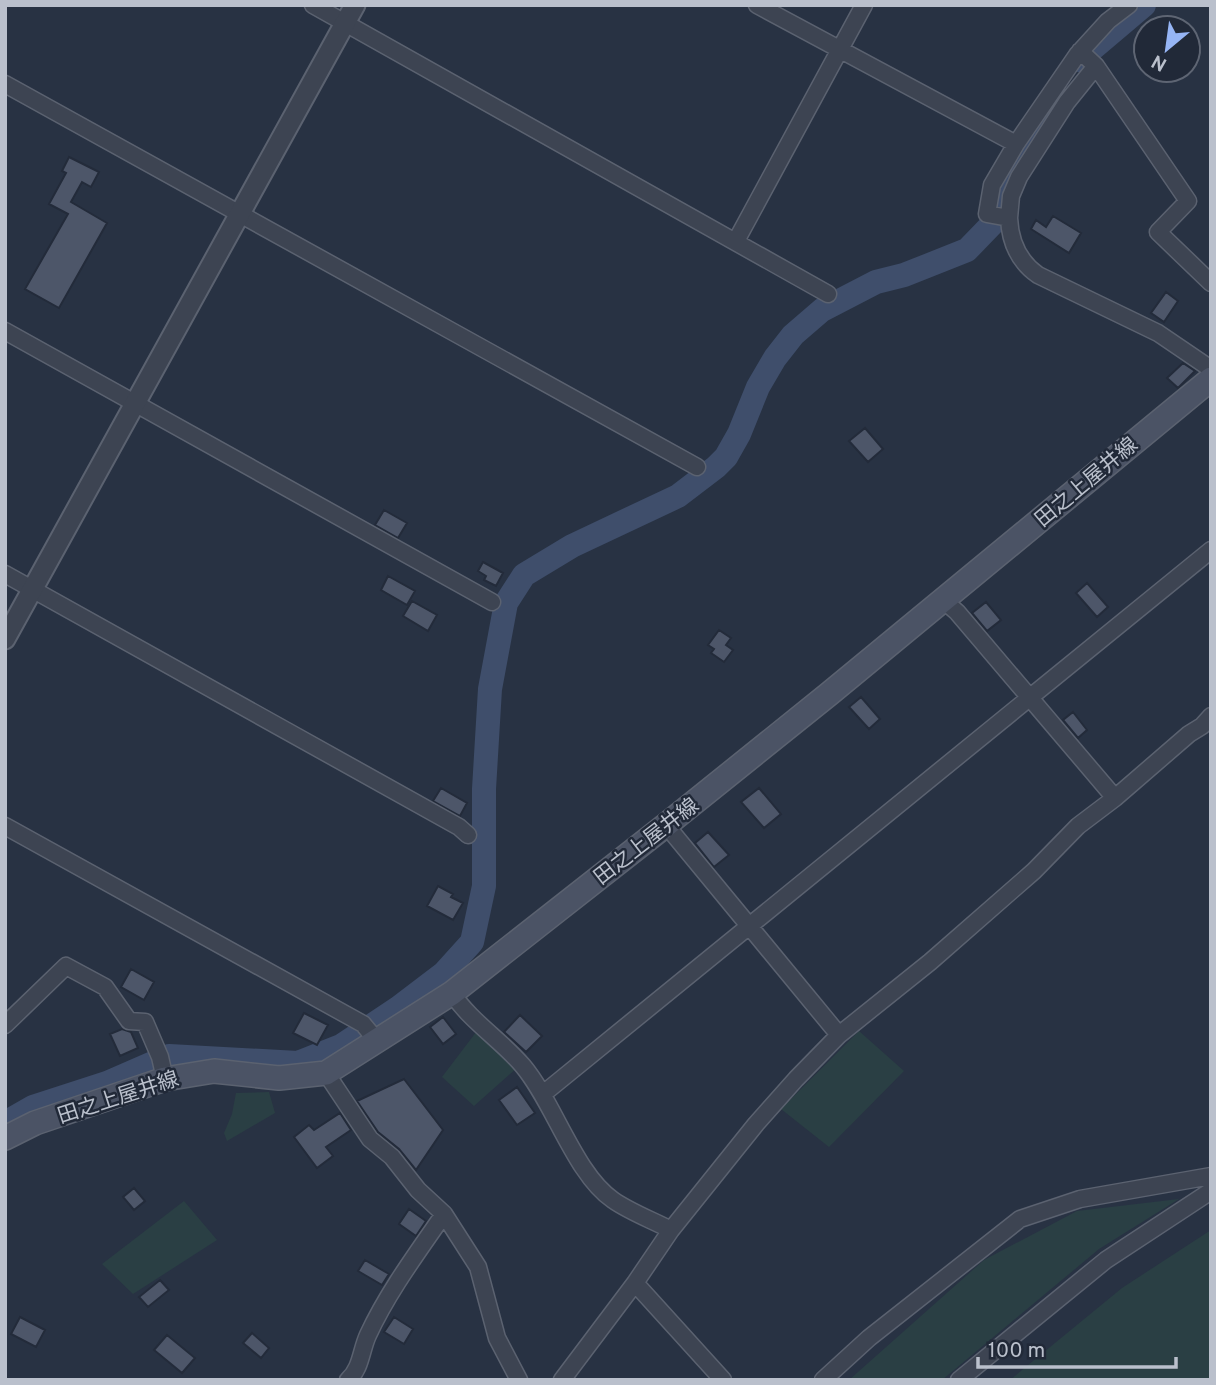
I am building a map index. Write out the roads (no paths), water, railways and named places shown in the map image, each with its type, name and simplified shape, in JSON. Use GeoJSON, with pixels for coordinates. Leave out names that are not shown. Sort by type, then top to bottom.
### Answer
{"type":"FeatureCollection","features":[{"type":"Feature","properties":{"kind":"main road","name":"田之上屋井線"},"geometry":{"type":"LineString","coordinates":[[5,1138],[162,1068],[214,1070],[279,1078],[326,1073],[377,1041],[452,993],[666,825],[1211,379]]}},
{"type":"Feature","properties":{"kind":"street"},"geometry":{"type":"LineString","coordinates":[[313,5],[828,293]]}},
{"type":"Feature","properties":{"kind":"street"},"geometry":{"type":"LineString","coordinates":[[5,639],[355,5]]}},
{"type":"Feature","properties":{"kind":"street"},"geometry":{"type":"LineString","coordinates":[[757,5],[1016,144]]}},
{"type":"Feature","properties":{"kind":"street"},"geometry":{"type":"LineString","coordinates":[[736,241],[864,5]]}},
{"type":"Feature","properties":{"kind":"street"},"geometry":{"type":"LineString","coordinates":[[1001,217],[987,214],[992,185],[1016,144],[1080,51],[1108,21],[1129,5]]}},
{"type":"Feature","properties":{"kind":"street"},"geometry":{"type":"LineString","coordinates":[[1080,51],[1096,66],[1188,201],[1158,232],[1211,283]]}},
{"type":"Feature","properties":{"kind":"street"},"geometry":{"type":"LineString","coordinates":[[1001,217],[1019,177],[1067,102],[1096,66]]}},
{"type":"Feature","properties":{"kind":"street"},"geometry":{"type":"LineString","coordinates":[[5,84],[697,467]]}},
{"type":"Feature","properties":{"kind":"street"},"geometry":{"type":"LineString","coordinates":[[1001,217],[1026,267],[1158,333],[1211,369]]}},
{"type":"Feature","properties":{"kind":"street"},"geometry":{"type":"LineString","coordinates":[[5,331],[492,602]]}},
{"type":"Feature","properties":{"kind":"street"},"geometry":{"type":"LineString","coordinates":[[543,1094],[1211,550]]}},
{"type":"Feature","properties":{"kind":"street"},"geometry":{"type":"LineString","coordinates":[[5,575],[459,827],[468,835]]}},
{"type":"Feature","properties":{"kind":"street"},"geometry":{"type":"LineString","coordinates":[[943,600],[957,612],[1115,798]]}},
{"type":"Feature","properties":{"kind":"street"},"geometry":{"type":"LineString","coordinates":[[562,1380],[671,1230],[756,1124],[839,1035],[930,962],[1034,871],[1078,826],[1211,716]]}},
{"type":"Feature","properties":{"kind":"street"},"geometry":{"type":"LineString","coordinates":[[666,825],[839,1035]]}},
{"type":"Feature","properties":{"kind":"street"},"geometry":{"type":"LineString","coordinates":[[5,826],[363,1024],[377,1041]]}},
{"type":"Feature","properties":{"kind":"street"},"geometry":{"type":"LineString","coordinates":[[5,1024],[66,966],[105,986],[129,1021],[145,1022],[162,1068]]}},
{"type":"Feature","properties":{"kind":"street"},"geometry":{"type":"LineString","coordinates":[[452,993],[460,1006],[523,1067],[543,1094],[585,1170],[612,1199],[671,1230]]}},
{"type":"Feature","properties":{"kind":"street"},"geometry":{"type":"LineString","coordinates":[[326,1073],[370,1139],[392,1157],[418,1190],[444,1214],[478,1267],[497,1338],[519,1380]]}},
{"type":"Feature","properties":{"kind":"street"},"geometry":{"type":"LineString","coordinates":[[823,1380],[869,1338],[1020,1219],[1080,1199],[1211,1176]]}},
{"type":"Feature","properties":{"kind":"street"},"geometry":{"type":"LineString","coordinates":[[959,1380],[1106,1260],[1211,1191]]}},
{"type":"Feature","properties":{"kind":"street"},"geometry":{"type":"LineString","coordinates":[[348,1380],[355,1374],[367,1337],[392,1291],[444,1214]]}},
{"type":"Feature","properties":{"kind":"street"},"geometry":{"type":"LineString","coordinates":[[635,1283],[723,1380]]}},
{"type":"Feature","properties":{"kind":"waterway"},"geometry":{"type":"LineString","coordinates":[[1079,60],[1144,5]]}},
{"type":"Feature","properties":{"kind":"waterway"},"geometry":{"type":"LineString","coordinates":[[5,1123],[33,1107],[107,1083],[169,1056],[298,1063],[341,1046],[444,973],[472,942],[484,886],[484,789],[490,689],[506,603],[524,575],[572,546],[678,496],[716,467],[726,457],[739,434],[758,387],[775,358],[793,335],[822,310],[876,282],[904,275],[967,250],[996,220],[1015,162],[1054,99]]}}]}
